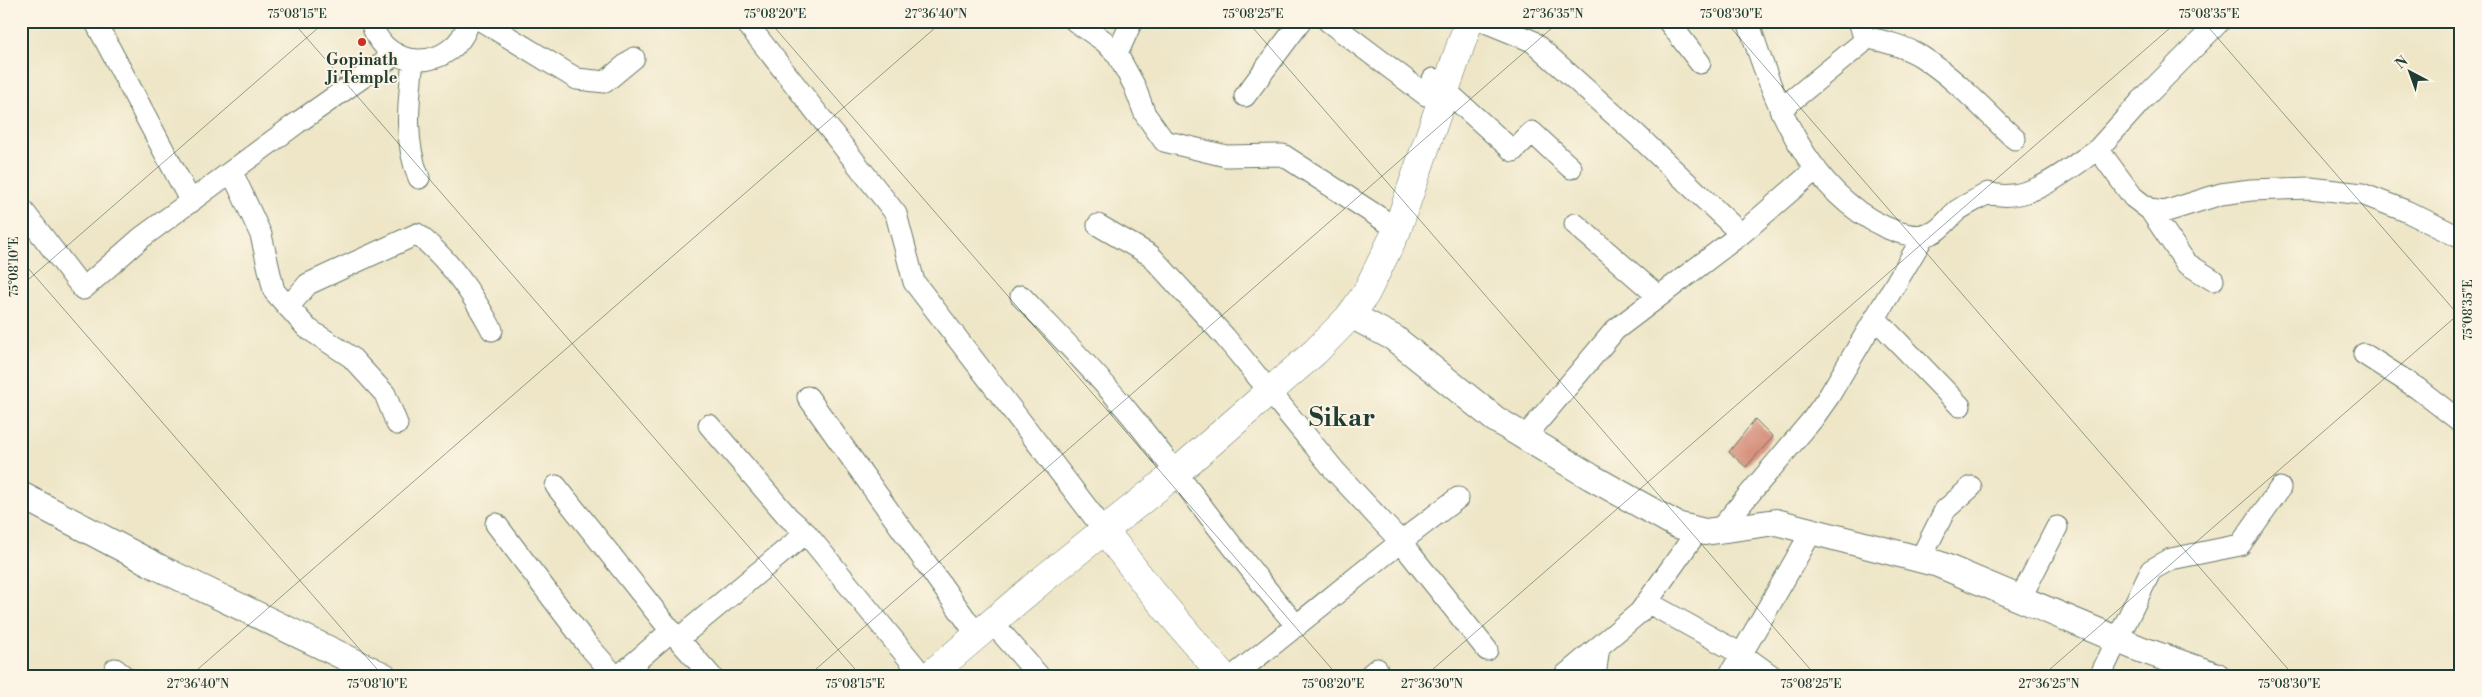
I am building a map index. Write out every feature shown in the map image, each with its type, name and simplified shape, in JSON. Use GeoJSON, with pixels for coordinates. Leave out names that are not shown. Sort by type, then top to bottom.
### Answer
{"type":"FeatureCollection","features":[{"type":"Feature","properties":{"kind":"main road"},"geometry":{"type":"LineString","coordinates":[[929,676],[984,628],[1176,474],[1315,352],[1351,315],[1366,293],[1397,230],[1452,21]]}},
{"type":"Feature","properties":{"kind":"main road"},"geometry":{"type":"LineString","coordinates":[[1376,270],[1385,221],[1434,88],[1469,21]]}},
{"type":"Feature","properties":{"kind":"main road"},"geometry":{"type":"LineString","coordinates":[[1104,530],[1148,587],[1223,676]]}},
{"type":"Feature","properties":{"kind":"street"},"geometry":{"type":"LineString","coordinates":[[95,21],[191,202]]}},
{"type":"Feature","properties":{"kind":"street"},"geometry":{"type":"LineString","coordinates":[[371,21],[378,39],[405,57],[424,61],[441,56],[456,46],[466,32],[469,21]]}},
{"type":"Feature","properties":{"kind":"street"},"geometry":{"type":"LineString","coordinates":[[482,21],[577,79],[605,82],[634,58]]}},
{"type":"Feature","properties":{"kind":"street"},"geometry":{"type":"LineString","coordinates":[[745,21],[896,214],[914,282],[1104,530]]}},
{"type":"Feature","properties":{"kind":"street"},"geometry":{"type":"LineString","coordinates":[[1074,21],[1104,41],[1118,54],[1134,85],[1145,114],[1164,141],[1226,156],[1283,155],[1385,221]]}},
{"type":"Feature","properties":{"kind":"street"},"geometry":{"type":"LineString","coordinates":[[1118,54],[1132,21]]}},
{"type":"Feature","properties":{"kind":"street"},"geometry":{"type":"LineString","coordinates":[[1245,96],[1301,21]]}},
{"type":"Feature","properties":{"kind":"street"},"geometry":{"type":"LineString","coordinates":[[1328,21],[1434,88],[1513,151],[1532,132],[1571,168]]}},
{"type":"Feature","properties":{"kind":"street"},"geometry":{"type":"LineString","coordinates":[[1483,21],[1532,41],[1644,142],[1741,234]]}},
{"type":"Feature","properties":{"kind":"street"},"geometry":{"type":"LineString","coordinates":[[1668,21],[1700,62]]}},
{"type":"Feature","properties":{"kind":"street"},"geometry":{"type":"LineString","coordinates":[[1748,21],[1780,110],[1816,169],[1841,198],[1868,219],[1902,235],[1932,233],[1958,210],[1988,193],[2002,197],[2041,188],[2098,149],[2142,100],[2220,21]]}},
{"type":"Feature","properties":{"kind":"street"},"geometry":{"type":"LineString","coordinates":[[1780,110],[1856,49],[1862,29],[1922,57],[1962,89],[2015,139]]}},
{"type":"Feature","properties":{"kind":"street"},"geometry":{"type":"LineString","coordinates":[[21,208],[83,290],[141,238],[297,123],[405,57]]}},
{"type":"Feature","properties":{"kind":"street"},"geometry":{"type":"LineString","coordinates":[[405,57],[408,131],[412,162],[419,178]]}},
{"type":"Feature","properties":{"kind":"street"},"geometry":{"type":"LineString","coordinates":[[2098,149],[2133,197],[2150,210],[2186,263],[2213,280]]}},
{"type":"Feature","properties":{"kind":"street"},"geometry":{"type":"LineString","coordinates":[[1526,437],[1615,330],[1741,234],[1816,169]]}},
{"type":"Feature","properties":{"kind":"street"},"geometry":{"type":"LineString","coordinates":[[232,172],[261,235],[274,292],[307,328],[351,357],[385,394],[397,424]]}},
{"type":"Feature","properties":{"kind":"street"},"geometry":{"type":"LineString","coordinates":[[2150,210],[2164,212],[2221,194],[2251,190],[2310,188],[2362,194],[2406,211],[2461,238]]}},
{"type":"Feature","properties":{"kind":"street"},"geometry":{"type":"LineString","coordinates":[[1575,224],[1658,296]]}},
{"type":"Feature","properties":{"kind":"street"},"geometry":{"type":"LineString","coordinates":[[1098,225],[1150,255],[1225,337],[1335,471],[1400,541],[1487,650]]}},
{"type":"Feature","properties":{"kind":"street"},"geometry":{"type":"LineString","coordinates":[[288,307],[308,284],[417,234],[436,249],[475,298],[492,330]]}},
{"type":"Feature","properties":{"kind":"street"},"geometry":{"type":"LineString","coordinates":[[1564,676],[1640,612],[1709,530],[1812,420],[1925,234]]}},
{"type":"Feature","properties":{"kind":"street"},"geometry":{"type":"LineString","coordinates":[[1021,296],[1096,374],[1176,474],[1254,577],[1297,626]]}},
{"type":"Feature","properties":{"kind":"street"},"geometry":{"type":"LineString","coordinates":[[1351,315],[1394,338],[1495,418],[1591,477],[1677,525],[1709,530],[1776,522],[1938,564],[2118,640],[2218,676]]}},
{"type":"Feature","properties":{"kind":"street"},"geometry":{"type":"LineString","coordinates":[[1875,318],[1960,406]]}},
{"type":"Feature","properties":{"kind":"street"},"geometry":{"type":"LineString","coordinates":[[2364,354],[2418,388],[2461,422]]}},
{"type":"Feature","properties":{"kind":"street"},"geometry":{"type":"LineString","coordinates":[[808,397],[984,628],[1039,676]]}},
{"type":"Feature","properties":{"kind":"street"},"geometry":{"type":"LineString","coordinates":[[709,426],[788,517],[806,533],[923,676]]}},
{"type":"Feature","properties":{"kind":"street"},"geometry":{"type":"LineString","coordinates":[[556,486],[674,635],[711,676]]}},
{"type":"Feature","properties":{"kind":"street"},"geometry":{"type":"LineString","coordinates":[[1920,560],[1945,510],[1971,487]]}},
{"type":"Feature","properties":{"kind":"street"},"geometry":{"type":"LineString","coordinates":[[2100,676],[2151,570],[2171,559],[2240,545],[2280,488]]}},
{"type":"Feature","properties":{"kind":"street"},"geometry":{"type":"LineString","coordinates":[[21,495],[160,568],[384,676]]}},
{"type":"Feature","properties":{"kind":"street"},"geometry":{"type":"LineString","coordinates":[[1233,676],[1400,541],[1458,498]]}},
{"type":"Feature","properties":{"kind":"street"},"geometry":{"type":"LineString","coordinates":[[496,524],[586,643],[615,676]]}},
{"type":"Feature","properties":{"kind":"street"},"geometry":{"type":"LineString","coordinates":[[2020,599],[2057,527]]}},
{"type":"Feature","properties":{"kind":"street"},"geometry":{"type":"LineString","coordinates":[[1729,676],[1743,655],[1812,531]]}},
{"type":"Feature","properties":{"kind":"street"},"geometry":{"type":"LineString","coordinates":[[619,676],[806,533]]}},
{"type":"Feature","properties":{"kind":"street"},"geometry":{"type":"LineString","coordinates":[[1647,602],[1743,655],[1772,676]]}},
{"type":"Feature","properties":{"kind":"street"},"geometry":{"type":"LineString","coordinates":[[1595,676],[1599,647]]}},
{"type":"Feature","properties":{"kind":"building"},"geometry":{"type":"Polygon","coordinates":[[[1755,419],[1773,437],[1746,467],[1729,452],[1755,419]]]}},
{"type":"Feature","properties":{"kind":"place","name":"Gopinath Ji Temple"},"geometry":{"type":"Point","coordinates":[362,42]}},
{"type":"Feature","properties":{"kind":"district","name":"Sikar"},"geometry":{"type":"Point","coordinates":[1342,418]}}]}
